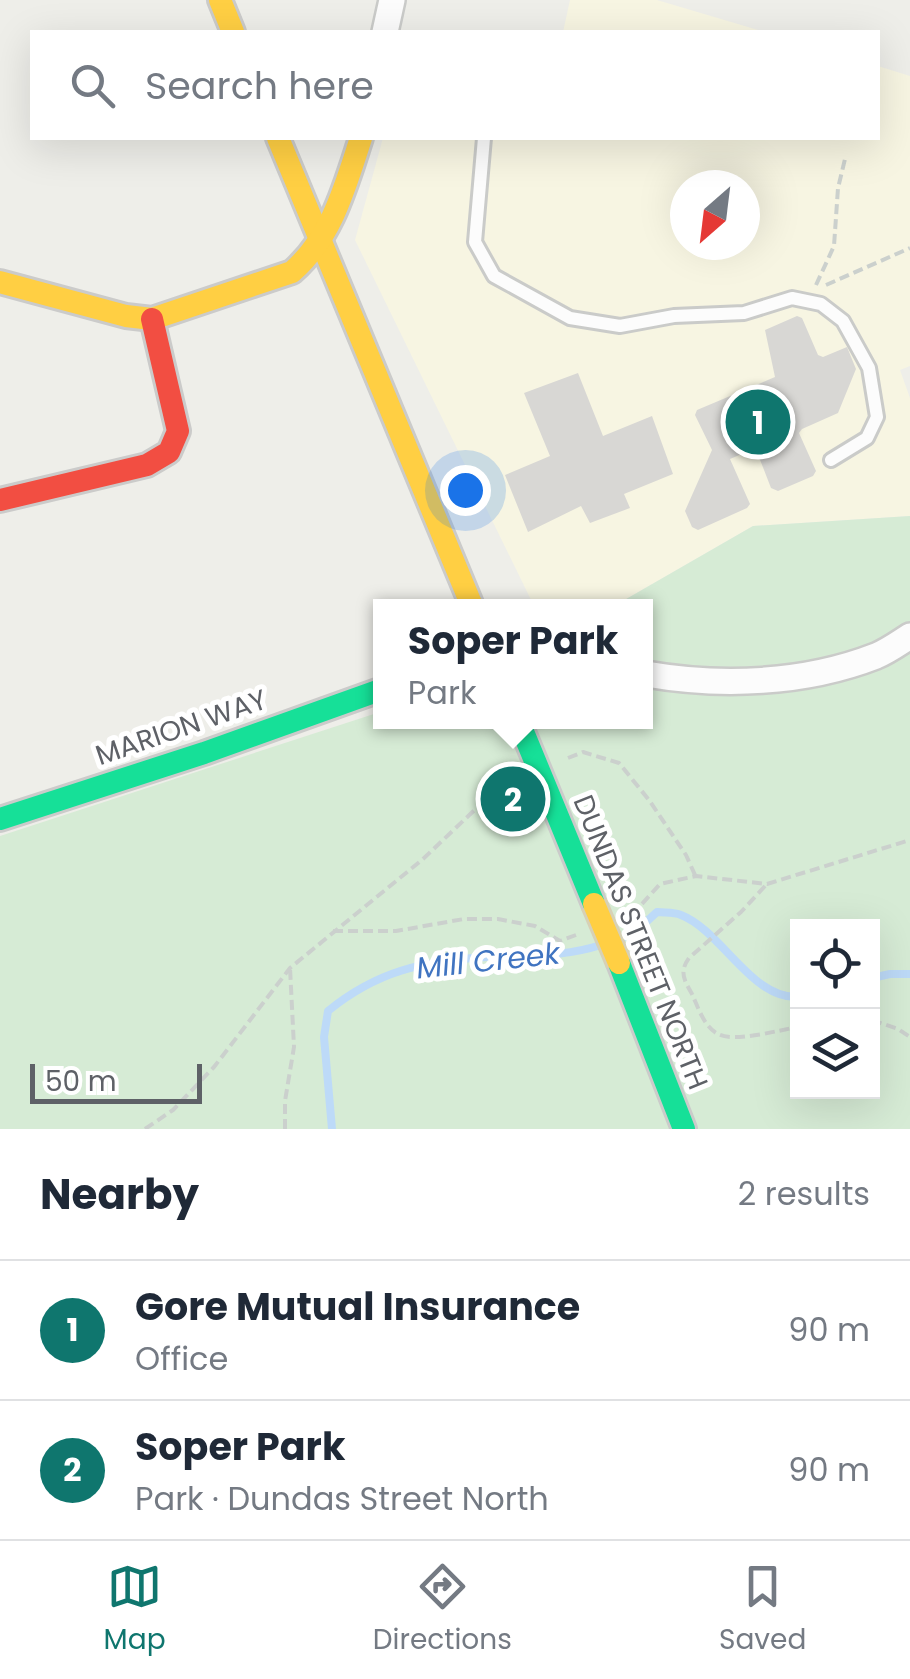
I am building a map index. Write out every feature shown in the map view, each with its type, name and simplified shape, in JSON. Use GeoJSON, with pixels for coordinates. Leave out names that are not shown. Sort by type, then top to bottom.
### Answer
{"type":"FeatureCollection","features":[{"type":"Feature","properties":{"kind":"street"},"geometry":{"type":"LineString","coordinates":[[220,0],[233,30]]}},
{"type":"Feature","properties":{"kind":"street"},"geometry":{"type":"LineString","coordinates":[[385,30],[392,0]]}},
{"type":"Feature","properties":{"kind":"street"},"geometry":{"type":"LineString","coordinates":[[279,140],[469,599]]}},
{"type":"Feature","properties":{"kind":"street"},"geometry":{"type":"LineString","coordinates":[[0,282],[126,316],[152,319],[292,272],[322,240],[360,140]]}},
{"type":"Feature","properties":{"kind":"street"},"geometry":{"type":"LineString","coordinates":[[0,500],[147,466],[169,452],[178,431],[152,319]]}},
{"type":"Feature","properties":{"kind":"street"},"geometry":{"type":"LineString","coordinates":[[653,675],[682,680],[778,680],[878,655],[910,636]]}},
{"type":"Feature","properties":{"kind":"street","name":"MARION WAY"},"geometry":{"type":"LineString","coordinates":[[0,819],[204,753],[373,693]]}},
{"type":"Feature","properties":{"kind":"street","name":"DUNDAS STREET NORTH"},"geometry":{"type":"LineString","coordinates":[[522,729],[684,1129]]}},
{"type":"Feature","properties":{"kind":"lane"},"geometry":{"type":"LineString","coordinates":[[484,140],[475,242],[494,276],[570,318],[620,326],[674,316],[744,313],[792,298],[822,304],[843,320],[868,368],[877,417],[867,438],[831,460]]}},
{"type":"Feature","properties":{"kind":"path"},"geometry":{"type":"LineString","coordinates":[[845,159],[838,188],[834,246],[813,291],[910,248]]}},
{"type":"Feature","properties":{"kind":"path"},"geometry":{"type":"LineString","coordinates":[[559,762],[584,752],[620,763],[686,855],[696,876]]}},
{"type":"Feature","properties":{"kind":"path"},"geometry":{"type":"LineString","coordinates":[[145,1129],[173,1110],[214,1067],[290,968],[512,781]]}},
{"type":"Feature","properties":{"kind":"path"},"geometry":{"type":"LineString","coordinates":[[632,916],[660,884],[696,876],[767,884],[910,840]]}},
{"type":"Feature","properties":{"kind":"path"},"geometry":{"type":"LineString","coordinates":[[767,884],[689,958],[682,967],[682,977],[707,1024],[719,1036],[790,1029]]}},
{"type":"Feature","properties":{"kind":"path"},"geometry":{"type":"LineString","coordinates":[[332,932],[396,931],[464,919],[498,919],[535,926],[560,940]]}},
{"type":"Feature","properties":{"kind":"path"},"geometry":{"type":"LineString","coordinates":[[284,1129],[294,1047],[290,968]]}},
{"type":"Feature","properties":{"kind":"path"},"geometry":{"type":"LineString","coordinates":[[880,1023],[910,1038]]}},
{"type":"Feature","properties":{"kind":"shaded area"},"geometry":{"type":"Polygon","coordinates":[[[570,0],[657,0],[758,30],[563,30],[570,0]]]}},
{"type":"Feature","properties":{"kind":"shaded area"},"geometry":{"type":"Polygon","coordinates":[[[880,67],[910,76],[910,366],[900,370],[910,398],[910,516],[753,526],[626,599],[531,599],[355,240],[382,140],[880,140],[880,67]]]}},
{"type":"Feature","properties":{"kind":"green space"},"geometry":{"type":"Polygon","coordinates":[[[910,516],[910,1129],[0,1129],[0,836],[373,714],[373,729],[653,729],[653,599],[626,599],[753,526],[910,516]]]}},
{"type":"Feature","properties":{"kind":"building"},"geometry":{"type":"Polygon","coordinates":[[[797,316],[802,318],[818,355],[823,357],[847,347],[856,369],[838,413],[799,433],[816,471],[813,476],[778,491],[771,488],[757,452],[751,450],[730,459],[750,504],[698,530],[692,527],[685,511],[712,450],[695,415],[697,410],[775,377],[765,330],[797,316]]]}},
{"type":"Feature","properties":{"kind":"building"},"geometry":{"type":"Polygon","coordinates":[[[578,373],[603,436],[652,416],[673,474],[624,494],[630,508],[590,523],[581,506],[528,532],[505,475],[550,456],[524,393],[578,373]]]}},
{"type":"Feature","properties":{"kind":"waterway","name":"Mill Creek"},"geometry":{"type":"LineString","coordinates":[[624,937],[633,934],[657,912],[678,914],[696,923],[766,987],[790,996]]}},
{"type":"Feature","properties":{"kind":"waterway","name":"Mill Creek"},"geometry":{"type":"LineString","coordinates":[[332,1129],[324,1037],[328,1011],[346,997],[383,977],[421,965],[558,954],[601,945]]}},
{"type":"Feature","properties":{"kind":"waterway","name":"Mill Creek"},"geometry":{"type":"LineString","coordinates":[[880,976],[910,974]]}},
{"type":"Feature","properties":{"kind":"traffic: fast"},"geometry":{"type":"LineString","coordinates":[[0,819],[204,753],[373,693]]}},
{"type":"Feature","properties":{"kind":"traffic: fast"},"geometry":{"type":"LineString","coordinates":[[522,729],[594,904]]}},
{"type":"Feature","properties":{"kind":"traffic: fast"},"geometry":{"type":"LineString","coordinates":[[619,963],[684,1129]]}},
{"type":"Feature","properties":{"kind":"traffic: slow"},"geometry":{"type":"LineString","coordinates":[[220,0],[232,30]]}},
{"type":"Feature","properties":{"kind":"traffic: slow"},"geometry":{"type":"LineString","coordinates":[[279,140],[469,599]]}},
{"type":"Feature","properties":{"kind":"traffic: slow"},"geometry":{"type":"LineString","coordinates":[[0,282],[126,316],[152,319],[292,272],[327,227],[360,140]]}},
{"type":"Feature","properties":{"kind":"traffic: slow"},"geometry":{"type":"LineString","coordinates":[[594,904],[619,963]]}},
{"type":"Feature","properties":{"kind":"traffic: jam"},"geometry":{"type":"LineString","coordinates":[[0,500],[147,465],[169,452],[178,431],[152,319]]}},
{"type":"Feature","properties":{"kind":"place","name":"Gore Mutual Insurance"},"geometry":{"type":"Point","coordinates":[758,422]}},
{"type":"Feature","properties":{"kind":"place","name":"Soper Park"},"geometry":{"type":"Point","coordinates":[513,799]}}]}
